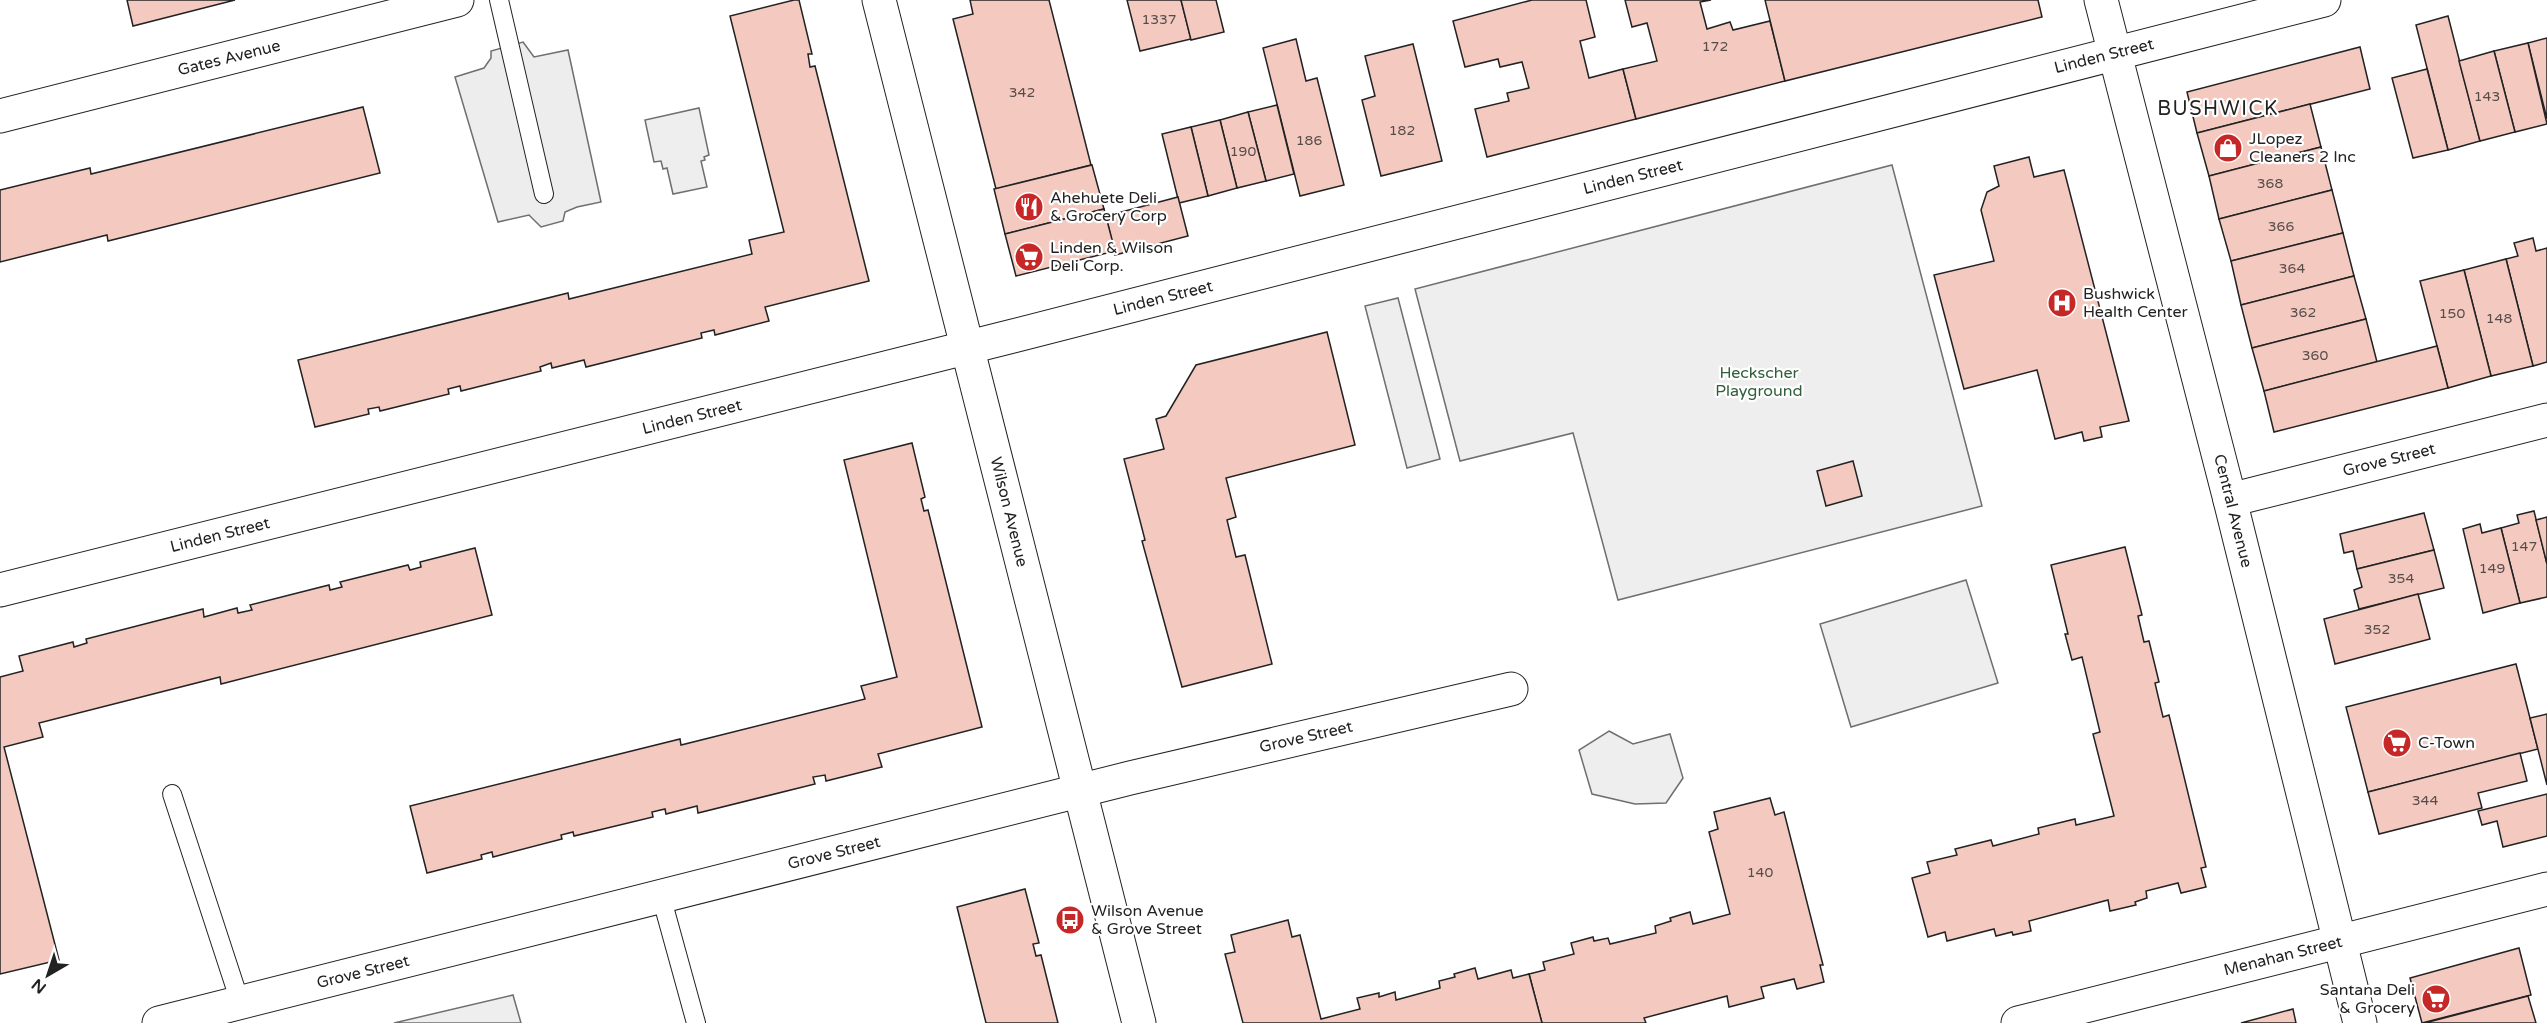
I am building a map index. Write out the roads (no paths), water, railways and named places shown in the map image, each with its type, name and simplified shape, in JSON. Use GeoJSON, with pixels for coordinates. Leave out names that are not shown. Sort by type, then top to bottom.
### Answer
{"type":"FeatureCollection","features":[{"type":"Feature","properties":{"kind":"street","name":"Gates Avenue"},"geometry":{"type":"LineString","coordinates":[[0,116],[457,0]]}},
{"type":"Feature","properties":{"kind":"street","name":"Wilson Avenue"},"geometry":{"type":"LineString","coordinates":[[879,0],[1139,1023]]}},
{"type":"Feature","properties":{"kind":"street","name":"Central Avenue"},"geometry":{"type":"LineString","coordinates":[[2101,0],[2230,500],[2360,1023]]}},
{"type":"Feature","properties":{"kind":"street","name":"Linden Street"},"geometry":{"type":"LineString","coordinates":[[0,590],[968,348],[2324,0]]}},
{"type":"Feature","properties":{"kind":"street","name":"Grove Street"},"geometry":{"type":"LineString","coordinates":[[2230,500],[2547,420]]}},
{"type":"Feature","properties":{"kind":"street","name":"Grove Street"},"geometry":{"type":"LineString","coordinates":[[159,1023],[1079,791],[1511,688]]}},
{"type":"Feature","properties":{"kind":"street","name":"Menahan Street"},"geometry":{"type":"LineString","coordinates":[[2018,1023],[2547,889]]}},
{"type":"Feature","properties":{"kind":"lane"},"geometry":{"type":"LineString","coordinates":[[499,0],[544,194]]}},
{"type":"Feature","properties":{"kind":"lane"},"geometry":{"type":"LineString","coordinates":[[172,794],[240,1002]]}},
{"type":"Feature","properties":{"kind":"lane"},"geometry":{"type":"LineString","coordinates":[[661,896],[696,1023]]}},
{"type":"Feature","properties":{"kind":"place","name":"JLopez Cleaners 2 Inc"},"geometry":{"type":"Point","coordinates":[2228,148]}},
{"type":"Feature","properties":{"kind":"place","name":"Ahehuete Deli & Grocery Corp"},"geometry":{"type":"Point","coordinates":[1029,207]}},
{"type":"Feature","properties":{"kind":"place","name":"Linden & Wilson Deli Corp."},"geometry":{"type":"Point","coordinates":[1029,257]}},
{"type":"Feature","properties":{"kind":"place","name":"Bushwick Health Center"},"geometry":{"type":"Point","coordinates":[2062,303]}},
{"type":"Feature","properties":{"kind":"place","name":"C-Town"},"geometry":{"type":"Point","coordinates":[2397,743]}},
{"type":"Feature","properties":{"kind":"place","name":"Wilson Avenue & Grove Street"},"geometry":{"type":"Point","coordinates":[1070,920]}},
{"type":"Feature","properties":{"kind":"place","name":"Santana Deli & Grocery"},"geometry":{"type":"Point","coordinates":[2436,999]}},
{"type":"Feature","properties":{"kind":"district","name":"BUSHWICK"},"geometry":{"type":"Point","coordinates":[2218,109]}},
{"type":"Feature","properties":{"kind":"park label","name":"Heckscher Playground"},"geometry":{"type":"Point","coordinates":[1759,382]}}]}
